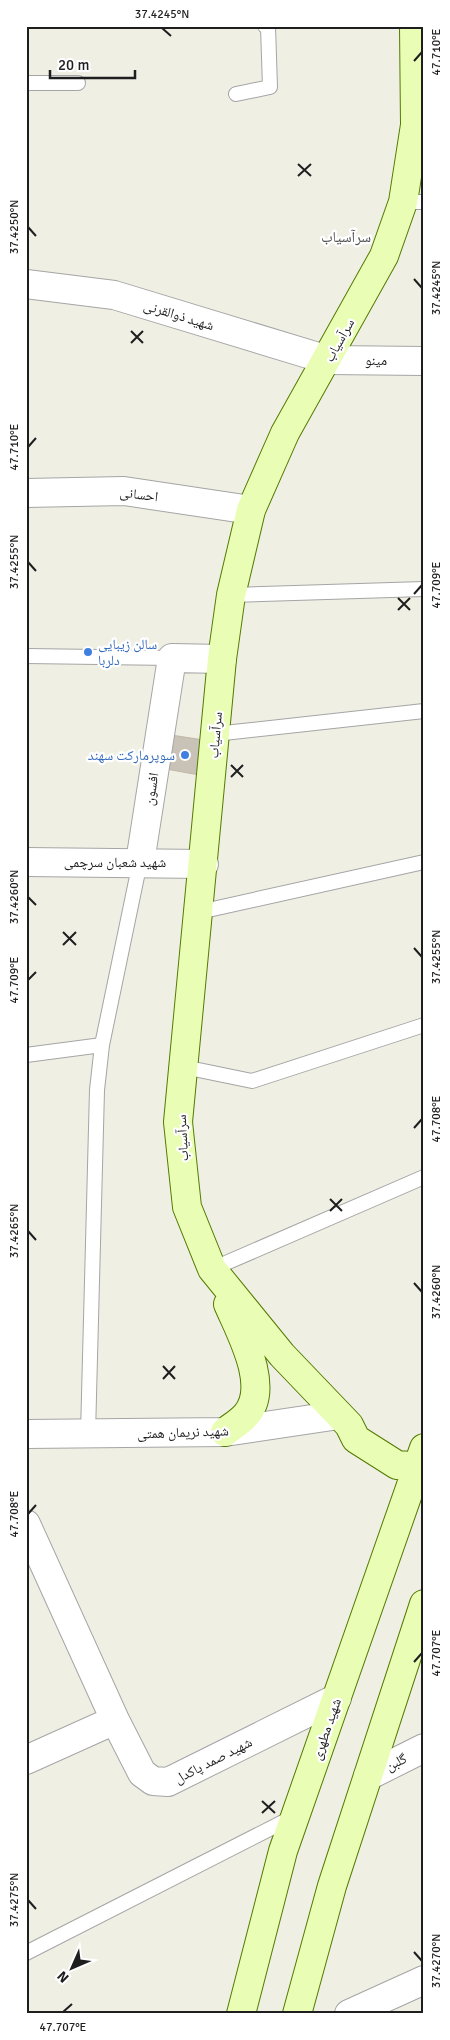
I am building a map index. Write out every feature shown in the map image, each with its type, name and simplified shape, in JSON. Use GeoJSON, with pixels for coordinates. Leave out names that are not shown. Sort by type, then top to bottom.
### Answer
{"type":"FeatureCollection","features":[{"type":"Feature","properties":{"kind":"main road","name":"سرآسیاب"},"geometry":{"type":"LineString","coordinates":[[417,37],[413,202],[328,360],[285,434],[251,510],[231,595],[222,658],[200,912],[178,1122],[187,1207],[212,1269],[282,1356],[344,1420],[356,1438],[397,1465],[418,1463]]}},
{"type":"Feature","properties":{"kind":"main road"},"geometry":{"type":"LineString","coordinates":[[212,1269],[251,1356],[256,1388],[247,1414],[225,1432]]}},
{"type":"Feature","properties":{"kind":"main road","name":"شهید مطهری"},"geometry":{"type":"LineString","coordinates":[[241,2014],[283,1851],[418,1463]]}},
{"type":"Feature","properties":{"kind":"main road"},"geometry":{"type":"LineString","coordinates":[[297,2014],[332,1886],[424,1604]]}},
{"type":"Feature","properties":{"kind":"street","name":"شهید ذوالقرنی"},"geometry":{"type":"LineString","coordinates":[[26,284],[114,295],[328,360]]}},
{"type":"Feature","properties":{"kind":"street","name":"مینو"},"geometry":{"type":"LineString","coordinates":[[328,360],[424,360]]}},
{"type":"Feature","properties":{"kind":"street","name":"احسانی"},"geometry":{"type":"LineString","coordinates":[[26,493],[124,491],[251,510]]}},
{"type":"Feature","properties":{"kind":"street"},"geometry":{"type":"LineString","coordinates":[[172,658],[222,658]]}},
{"type":"Feature","properties":{"kind":"street","name":"افسون"},"geometry":{"type":"LineString","coordinates":[[140,862],[172,658]]}},
{"type":"Feature","properties":{"kind":"street","name":"شهید شعبان سرچمی"},"geometry":{"type":"LineString","coordinates":[[26,862],[204,864]]}},
{"type":"Feature","properties":{"kind":"street","name":"شهید نریمان همتی"},"geometry":{"type":"LineString","coordinates":[[26,1434],[225,1432],[344,1420]]}},
{"type":"Feature","properties":{"kind":"street","name":"شهید صمد پاکدل"},"geometry":{"type":"LineString","coordinates":[[26,1524],[115,1720],[142,1773],[153,1781],[168,1782],[337,1698]]}},
{"type":"Feature","properties":{"kind":"street"},"geometry":{"type":"LineString","coordinates":[[26,1760],[115,1720]]}},
{"type":"Feature","properties":{"kind":"street","name":"گلبن"},"geometry":{"type":"LineString","coordinates":[[368,1776],[424,1748]]}},
{"type":"Feature","properties":{"kind":"street"},"geometry":{"type":"LineString","coordinates":[[349,2014],[424,1980]]}},
{"type":"Feature","properties":{"kind":"lane"},"geometry":{"type":"LineString","coordinates":[[236,94],[270,87],[268,27],[265,26]]}},
{"type":"Feature","properties":{"kind":"lane"},"geometry":{"type":"LineString","coordinates":[[26,83],[78,83]]}},
{"type":"Feature","properties":{"kind":"lane"},"geometry":{"type":"LineString","coordinates":[[231,595],[424,589]]}},
{"type":"Feature","properties":{"kind":"lane"},"geometry":{"type":"LineString","coordinates":[[26,656],[172,658]]}},
{"type":"Feature","properties":{"kind":"lane"},"geometry":{"type":"LineString","coordinates":[[215,734],[424,711]]}},
{"type":"Feature","properties":{"kind":"lane"},"geometry":{"type":"LineString","coordinates":[[88,1434],[97,1090],[102,1045],[140,862]]}},
{"type":"Feature","properties":{"kind":"lane"},"geometry":{"type":"LineString","coordinates":[[200,912],[424,862]]}},
{"type":"Feature","properties":{"kind":"lane"},"geometry":{"type":"LineString","coordinates":[[184,1068],[252,1081],[424,1025]]}},
{"type":"Feature","properties":{"kind":"lane"},"geometry":{"type":"LineString","coordinates":[[26,1055],[102,1045]]}},
{"type":"Feature","properties":{"kind":"lane"},"geometry":{"type":"LineString","coordinates":[[212,1269],[424,1177]]}},
{"type":"Feature","properties":{"kind":"lane"},"geometry":{"type":"LineString","coordinates":[[26,1953],[295,1816]]}},
{"type":"Feature","properties":{"kind":"building","name":"سوپرمارکت سهند"},"geometry":{"type":"Polygon","coordinates":[[[171,735],[204,740],[199,775],[166,769],[171,735]]]}},
{"type":"Feature","properties":{"kind":"place","name":"سالن زیبایی دلربا"},"geometry":{"type":"Point","coordinates":[88,652]}},
{"type":"Feature","properties":{"kind":"place","name":"سوپرمارکت سهند"},"geometry":{"type":"Point","coordinates":[185,755]}},
{"type":"Feature","properties":{"kind":"district","name":"سرآسیاب"},"geometry":{"type":"Point","coordinates":[346,237]}}]}
